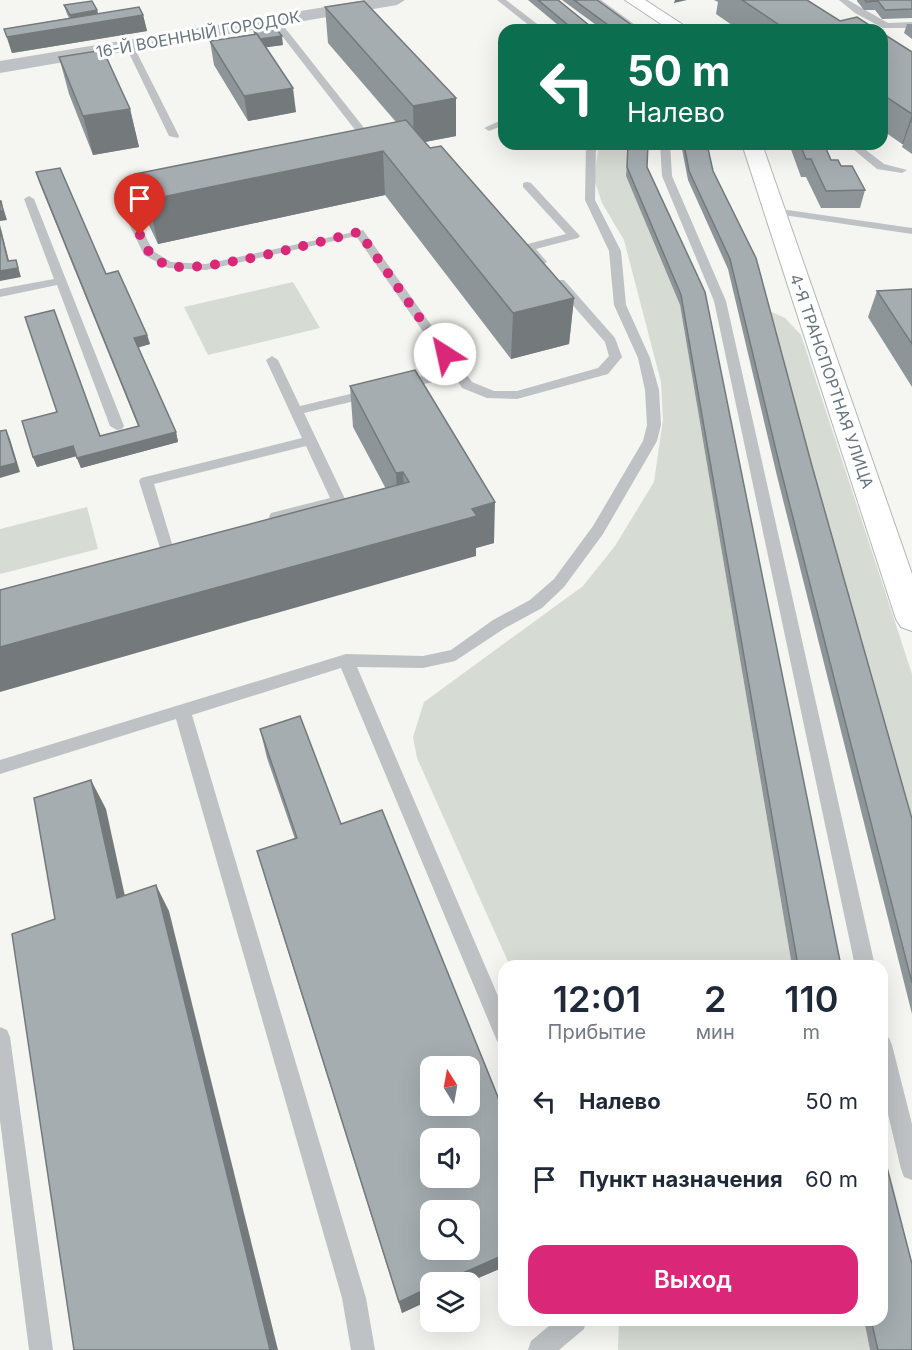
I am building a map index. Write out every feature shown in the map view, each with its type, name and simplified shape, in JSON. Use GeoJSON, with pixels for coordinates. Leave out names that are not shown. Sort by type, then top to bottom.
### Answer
{"type":"FeatureCollection","features":[{"type":"Feature","properties":{"kind":"main road"},"geometry":{"type":"LineString","coordinates":[[633,0],[672,24]]}},
{"type":"Feature","properties":{"kind":"main road","name":"4-Я ТРАНСПОРТНАЯ УЛИЦА"},"geometry":{"type":"LineString","coordinates":[[754,150],[911,611]]}},
{"type":"Feature","properties":{"kind":"street","name":"16-Й ВОЕННЫЙ ГОРОДОК"},"geometry":{"type":"LineString","coordinates":[[0,67],[396,0]]}},
{"type":"Feature","properties":{"kind":"lane"},"geometry":{"type":"LineString","coordinates":[[501,0],[533,24]]}},
{"type":"Feature","properties":{"kind":"lane"},"geometry":{"type":"LineString","coordinates":[[595,0],[629,24]]}},
{"type":"Feature","properties":{"kind":"lane"},"geometry":{"type":"LineString","coordinates":[[843,0],[882,24]]}},
{"type":"Feature","properties":{"kind":"lane"},"geometry":{"type":"LineString","coordinates":[[275,21],[372,145],[361,148]]}},
{"type":"Feature","properties":{"kind":"lane"},"geometry":{"type":"LineString","coordinates":[[888,26],[912,25]]}},
{"type":"Feature","properties":{"kind":"lane"},"geometry":{"type":"LineString","coordinates":[[129,45],[174,136]]}},
{"type":"Feature","properties":{"kind":"lane"},"geometry":{"type":"LineString","coordinates":[[489,128],[498,124]]}},
{"type":"Feature","properties":{"kind":"lane"},"geometry":{"type":"LineString","coordinates":[[0,767],[346,660],[423,662],[455,655],[499,624],[536,604],[559,583],[598,530],[650,441],[654,425],[652,390],[645,358],[620,305],[615,251],[590,200],[590,150]]}},
{"type":"Feature","properties":{"kind":"lane"},"geometry":{"type":"LineString","coordinates":[[665,150],[667,176],[720,301],[864,960]]}},
{"type":"Feature","properties":{"kind":"lane"},"geometry":{"type":"LineString","coordinates":[[860,150],[881,167],[902,170]]}},
{"type":"Feature","properties":{"kind":"lane"},"geometry":{"type":"LineString","coordinates":[[179,187],[122,199],[148,253],[168,265],[206,267],[359,232],[467,385],[492,395],[517,395],[603,371],[616,357],[611,342],[528,247],[574,236],[527,185]]}},
{"type":"Feature","properties":{"kind":"lane"},"geometry":{"type":"LineString","coordinates":[[29,199],[117,426]]}},
{"type":"Feature","properties":{"kind":"lane"},"geometry":{"type":"LineString","coordinates":[[774,211],[912,231]]}},
{"type":"Feature","properties":{"kind":"lane"},"geometry":{"type":"LineString","coordinates":[[0,293],[61,281]]}},
{"type":"Feature","properties":{"kind":"lane"},"geometry":{"type":"LineString","coordinates":[[258,522],[339,501],[272,360]]}},
{"type":"Feature","properties":{"kind":"lane"},"geometry":{"type":"LineString","coordinates":[[296,411],[458,372]]}},
{"type":"Feature","properties":{"kind":"lane"},"geometry":{"type":"LineString","coordinates":[[166,546],[146,482],[311,440]]}},
{"type":"Feature","properties":{"kind":"lane"},"geometry":{"type":"LineString","coordinates":[[346,660],[498,1020]]}},
{"type":"Feature","properties":{"kind":"lane"},"geometry":{"type":"LineString","coordinates":[[182,711],[354,1298],[363,1350]]}},
{"type":"Feature","properties":{"kind":"lane"},"geometry":{"type":"LineString","coordinates":[[0,1037],[41,1350]]}},
{"type":"Feature","properties":{"kind":"lane"},"geometry":{"type":"LineString","coordinates":[[888,1070],[912,1169]]}},
{"type":"Feature","properties":{"kind":"lane"},"geometry":{"type":"LineString","coordinates":[[540,1350],[568,1326]]}},
{"type":"Feature","properties":{"kind":"shaded area"},"geometry":{"type":"Polygon","coordinates":[[[598,150],[628,150],[626,176],[680,305],[791,960],[507,960],[417,758],[413,737],[424,702],[583,586],[615,546],[654,482],[663,419],[661,382],[624,240],[602,203],[594,179],[598,150]]]}},
{"type":"Feature","properties":{"kind":"shaded area"},"geometry":{"type":"Polygon","coordinates":[[[293,282],[320,328],[208,355],[184,307],[293,282]]]}},
{"type":"Feature","properties":{"kind":"shaded area"},"geometry":{"type":"Polygon","coordinates":[[[765,309],[785,318],[801,335],[912,674],[912,841],[765,309]]]}},
{"type":"Feature","properties":{"kind":"shaded area"},"geometry":{"type":"Polygon","coordinates":[[[87,507],[98,549],[0,574],[0,529],[87,507]]]}},
{"type":"Feature","properties":{"kind":"shaded area"},"geometry":{"type":"Polygon","coordinates":[[[619,1326],[865,1326],[870,1350],[618,1350],[619,1326]]]}},
{"type":"Feature","properties":{"kind":"building"},"geometry":{"type":"Polygon","coordinates":[[[538,0],[558,0],[588,24],[567,24],[538,0]]]}},
{"type":"Feature","properties":{"kind":"building"},"geometry":{"type":"Polygon","coordinates":[[[574,0],[597,0],[630,24],[607,24],[574,0]]]}},
{"type":"Feature","properties":{"kind":"building"},"geometry":{"type":"Polygon","coordinates":[[[742,0],[807,0],[840,21],[857,17],[868,24],[778,24],[742,0]]]}},
{"type":"Feature","properties":{"kind":"building"},"geometry":{"type":"Polygon","coordinates":[[[865,0],[912,0],[912,9],[885,10],[878,1],[866,2],[865,0]]]}},
{"type":"Feature","properties":{"kind":"building"},"geometry":{"type":"Polygon","coordinates":[[[92,1],[97,10],[70,15],[64,5],[92,1]]]}},
{"type":"Feature","properties":{"kind":"building"},"geometry":{"type":"Polygon","coordinates":[[[364,1],[456,98],[413,106],[325,7],[364,1]]]}},
{"type":"Feature","properties":{"kind":"building"},"geometry":{"type":"Polygon","coordinates":[[[139,7],[143,15],[7,37],[4,29],[139,7]]]}},
{"type":"Feature","properties":{"kind":"building"},"geometry":{"type":"Polygon","coordinates":[[[274,26],[282,36],[260,39],[253,29],[274,26]]]}},
{"type":"Feature","properties":{"kind":"building"},"geometry":{"type":"Polygon","coordinates":[[[257,34],[293,88],[244,96],[210,41],[257,34]]]}},
{"type":"Feature","properties":{"kind":"building"},"geometry":{"type":"Polygon","coordinates":[[[888,37],[912,52],[912,114],[888,98],[888,37]]]}},
{"type":"Feature","properties":{"kind":"building"},"geometry":{"type":"Polygon","coordinates":[[[103,50],[130,109],[83,116],[59,57],[103,50]]]}},
{"type":"Feature","properties":{"kind":"building"},"geometry":{"type":"Polygon","coordinates":[[[406,120],[430,148],[441,146],[574,298],[513,313],[383,151],[148,200],[135,174],[406,120]]]}},
{"type":"Feature","properties":{"kind":"building"},"geometry":{"type":"Polygon","coordinates":[[[628,150],[648,150],[647,167],[705,292],[840,960],[797,960],[681,295],[627,167],[628,150]]]}},
{"type":"Feature","properties":{"kind":"building"},"geometry":{"type":"Polygon","coordinates":[[[685,150],[708,150],[713,171],[756,258],[912,819],[912,983],[780,467],[730,259],[689,171],[685,150]]]}},
{"type":"Feature","properties":{"kind":"building"},"geometry":{"type":"Polygon","coordinates":[[[802,150],[827,150],[831,160],[838,160],[841,166],[852,166],[865,190],[826,191],[811,159],[806,159],[802,150]]]}},
{"type":"Feature","properties":{"kind":"building"},"geometry":{"type":"Polygon","coordinates":[[[60,168],[106,274],[118,271],[147,335],[134,338],[176,432],[77,458],[73,446],[33,457],[22,421],[57,412],[25,317],[54,310],[100,436],[139,426],[36,172],[60,168]]]}},
{"type":"Feature","properties":{"kind":"building"},"geometry":{"type":"Polygon","coordinates":[[[0,229],[8,261],[16,260],[18,268],[0,271],[0,229]]]}},
{"type":"Feature","properties":{"kind":"building"},"geometry":{"type":"Polygon","coordinates":[[[912,289],[912,344],[877,291],[912,289]]]}},
{"type":"Feature","properties":{"kind":"building"},"geometry":{"type":"Polygon","coordinates":[[[415,370],[495,502],[472,509],[477,516],[0,647],[0,590],[409,482],[403,472],[396,473],[350,386],[415,370]]]}},
{"type":"Feature","properties":{"kind":"building"},"geometry":{"type":"Polygon","coordinates":[[[6,430],[16,463],[0,467],[0,431],[6,430]]]}},
{"type":"Feature","properties":{"kind":"building"},"geometry":{"type":"Polygon","coordinates":[[[300,716],[341,824],[382,810],[498,1097],[498,1258],[465,1272],[420,1272],[420,1292],[399,1302],[257,851],[297,838],[260,729],[300,716]]]}},
{"type":"Feature","properties":{"kind":"building"},"geometry":{"type":"Polygon","coordinates":[[[91,780],[117,898],[156,885],[270,1350],[74,1350],[12,934],[55,919],[34,798],[91,780]]]}},
{"type":"Feature","properties":{"kind":"building"},"geometry":{"type":"Polygon","coordinates":[[[888,1171],[912,1264],[912,1350],[878,1350],[872,1326],[888,1326],[888,1171]]]}},
{"type":"Feature","properties":{"kind":"route"},"geometry":{"type":"LineString","coordinates":[[140,235],[148,253],[168,265],[206,267],[359,232],[445,354]]}}]}
